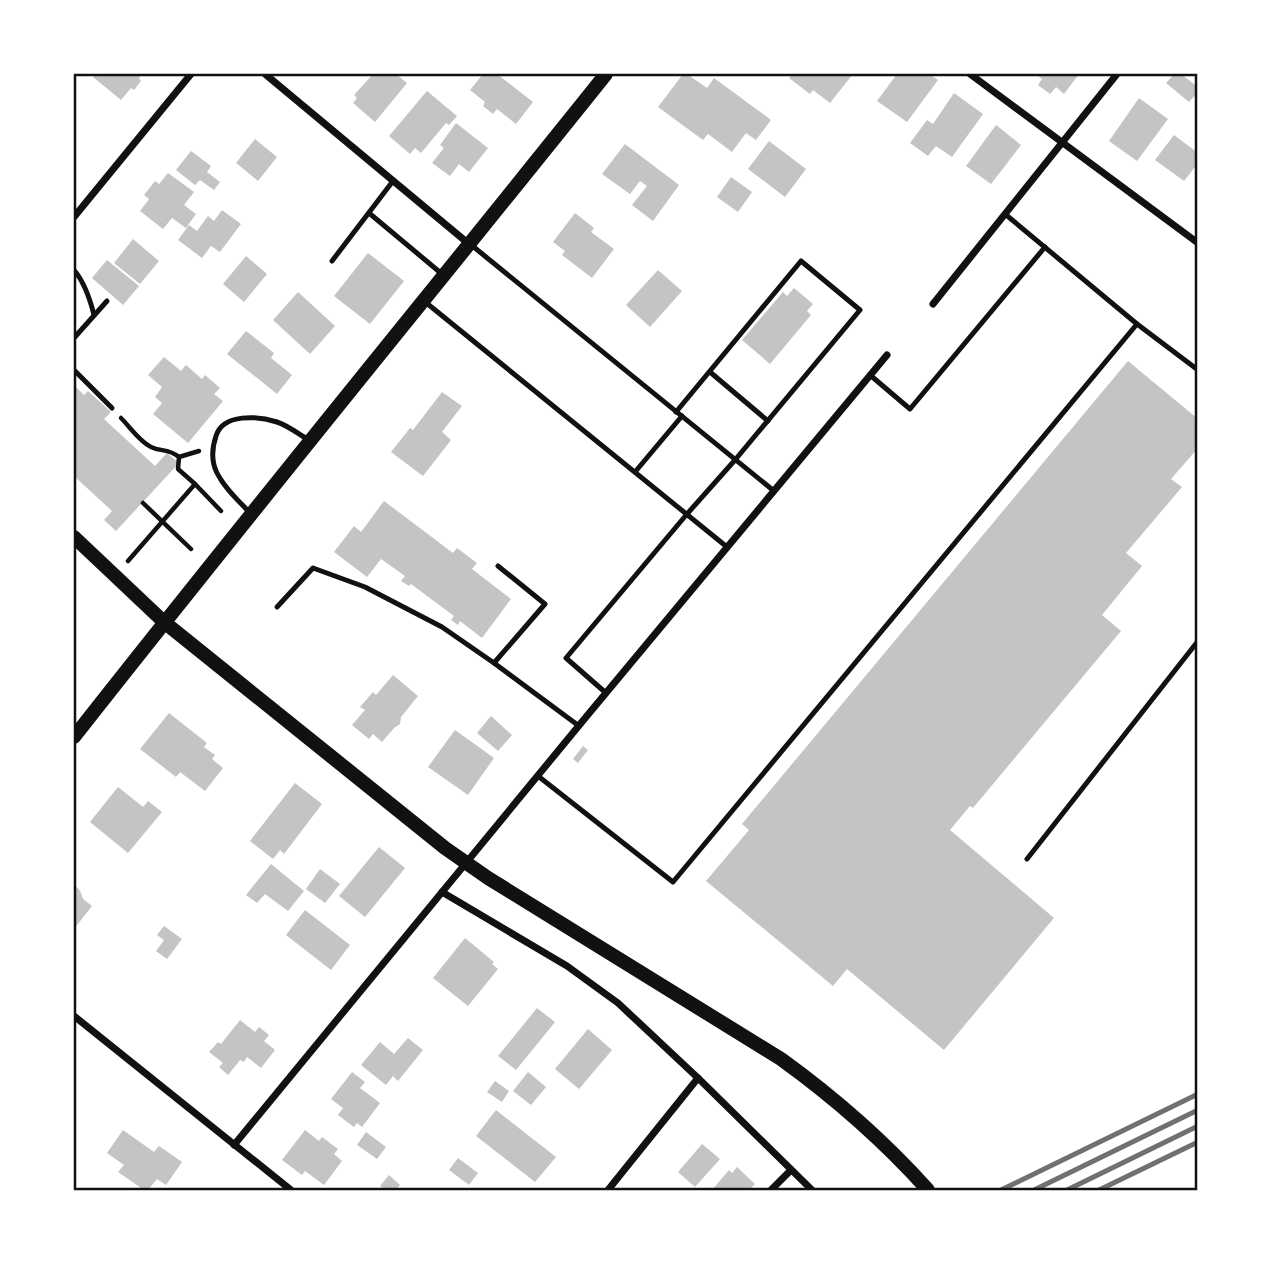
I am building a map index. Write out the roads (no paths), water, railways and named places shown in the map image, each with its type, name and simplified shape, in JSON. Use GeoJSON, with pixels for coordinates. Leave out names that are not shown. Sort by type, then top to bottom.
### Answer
{"type":"FeatureCollection","features":[{"type":"Feature","properties":{"kind":"main road"},"geometry":{"type":"LineString","coordinates":[[74,737],[606,74]]}},
{"type":"Feature","properties":{"kind":"main road"},"geometry":{"type":"LineString","coordinates":[[74,537],[164,622],[466,864],[781,1059],[824,1091],[895,1155],[928,1191]]}},
{"type":"Feature","properties":{"kind":"street"},"geometry":{"type":"LineString","coordinates":[[74,217],[191,74]]}},
{"type":"Feature","properties":{"kind":"street"},"geometry":{"type":"LineString","coordinates":[[265,74],[470,244]]}},
{"type":"Feature","properties":{"kind":"street"},"geometry":{"type":"LineString","coordinates":[[970,74],[1198,243]]}},
{"type":"Feature","properties":{"kind":"street"},"geometry":{"type":"LineString","coordinates":[[933,303],[1117,74]]}},
{"type":"Feature","properties":{"kind":"street"},"geometry":{"type":"LineString","coordinates":[[234,1145],[887,355]]}},
{"type":"Feature","properties":{"kind":"street"},"geometry":{"type":"LineString","coordinates":[[442,892],[557,960],[625,1010],[812,1191]]}},
{"type":"Feature","properties":{"kind":"street"},"geometry":{"type":"LineString","coordinates":[[74,1016],[291,1191]]}},
{"type":"Feature","properties":{"kind":"street"},"geometry":{"type":"LineString","coordinates":[[608,1191],[698,1078]]}},
{"type":"Feature","properties":{"kind":"street"},"geometry":{"type":"LineString","coordinates":[[771,1191],[791,1170]]}},
{"type":"Feature","properties":{"kind":"lane"},"geometry":{"type":"LineString","coordinates":[[332,261],[393,181]]}},
{"type":"Feature","properties":{"kind":"lane"},"geometry":{"type":"LineString","coordinates":[[369,214],[444,276]]}},
{"type":"Feature","properties":{"kind":"lane"},"geometry":{"type":"LineString","coordinates":[[1005,214],[1137,324],[1198,370]]}},
{"type":"Feature","properties":{"kind":"lane"},"geometry":{"type":"LineString","coordinates":[[470,244],[774,491]]}},
{"type":"Feature","properties":{"kind":"lane"},"geometry":{"type":"LineString","coordinates":[[870,375],[910,409],[1045,247]]}},
{"type":"Feature","properties":{"kind":"lane"},"geometry":{"type":"LineString","coordinates":[[606,693],[566,658],[860,310],[801,261],[710,372],[635,472]]}},
{"type":"Feature","properties":{"kind":"lane"},"geometry":{"type":"LineString","coordinates":[[74,270],[87,291],[94,315]]}},
{"type":"Feature","properties":{"kind":"lane"},"geometry":{"type":"LineString","coordinates":[[74,338],[107,301]]}},
{"type":"Feature","properties":{"kind":"lane"},"geometry":{"type":"LineString","coordinates":[[424,301],[727,547]]}},
{"type":"Feature","properties":{"kind":"lane"},"geometry":{"type":"LineString","coordinates":[[538,776],[673,882],[1137,324]]}},
{"type":"Feature","properties":{"kind":"lane"},"geometry":{"type":"LineString","coordinates":[[74,370],[111,408]]}},
{"type":"Feature","properties":{"kind":"lane"},"geometry":{"type":"LineString","coordinates":[[710,372],[768,421]]}},
{"type":"Feature","properties":{"kind":"lane"},"geometry":{"type":"LineString","coordinates":[[251,514],[227,489],[215,471],[212,450],[218,429],[233,419],[258,418],[279,423],[310,441]]}},
{"type":"Feature","properties":{"kind":"lane"},"geometry":{"type":"LineString","coordinates":[[494,663],[545,604],[498,566]]}},
{"type":"Feature","properties":{"kind":"lane"},"geometry":{"type":"LineString","coordinates":[[277,607],[313,568],[365,587],[442,627],[579,726]]}},
{"type":"Feature","properties":{"kind":"lane"},"geometry":{"type":"LineString","coordinates":[[1027,859],[1198,641]]}},
{"type":"Feature","properties":{"kind":"railway"},"geometry":{"type":"LineString","coordinates":[[1001,1190],[1198,1094]]}},
{"type":"Feature","properties":{"kind":"railway"},"geometry":{"type":"LineString","coordinates":[[1034,1190],[1198,1110]]}},
{"type":"Feature","properties":{"kind":"railway"},"geometry":{"type":"LineString","coordinates":[[1067,1190],[1198,1126]]}},
{"type":"Feature","properties":{"kind":"railway"},"geometry":{"type":"LineString","coordinates":[[1099,1190],[1198,1142]]}}]}
